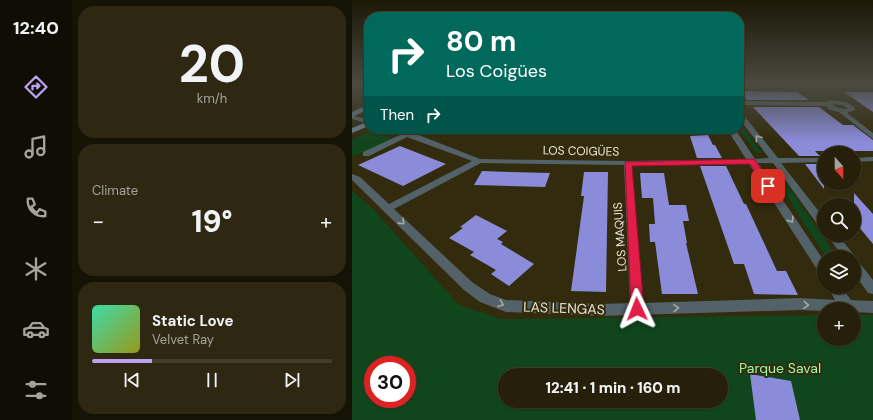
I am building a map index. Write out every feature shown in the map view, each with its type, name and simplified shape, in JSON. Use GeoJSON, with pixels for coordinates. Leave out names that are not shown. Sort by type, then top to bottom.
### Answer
{"type":"FeatureCollection","features":[{"type":"Feature","properties":{"kind":"main road"},"geometry":{"type":"LineString","coordinates":[[352,116],[364,109]]}},
{"type":"Feature","properties":{"kind":"main road"},"geometry":{"type":"LineString","coordinates":[[352,131],[364,125]]}},
{"type":"Feature","properties":{"kind":"street"},"geometry":{"type":"LineString","coordinates":[[792,104],[827,104],[831,108],[841,110],[850,110],[853,108],[846,104]]}},
{"type":"Feature","properties":{"kind":"street"},"geometry":{"type":"LineString","coordinates":[[841,110],[873,137]]}},
{"type":"Feature","properties":{"kind":"street"},"geometry":{"type":"LineString","coordinates":[[352,116],[364,121]]}},
{"type":"Feature","properties":{"kind":"street"},"geometry":{"type":"LineString","coordinates":[[744,120],[817,216]]}},
{"type":"Feature","properties":{"kind":"street"},"geometry":{"type":"LineString","coordinates":[[366,154],[408,134]]}},
{"type":"Feature","properties":{"kind":"street","name":"LOS COIGÜES"},"geometry":{"type":"LineString","coordinates":[[408,134],[479,161],[628,163],[817,160]]}},
{"type":"Feature","properties":{"kind":"street"},"geometry":{"type":"LineString","coordinates":[[734,134],[817,260]]}},
{"type":"Feature","properties":{"kind":"street"},"geometry":{"type":"LineString","coordinates":[[861,160],[873,159]]}},
{"type":"Feature","properties":{"kind":"street"},"geometry":{"type":"LineString","coordinates":[[387,209],[479,161]]}},
{"type":"Feature","properties":{"kind":"street","name":"LOS MAQUIS"},"geometry":{"type":"LineString","coordinates":[[628,163],[637,309]]}},
{"type":"Feature","properties":{"kind":"street","name":"LAS LENGAS"},"geometry":{"type":"LineString","coordinates":[[352,178],[357,180],[468,286],[485,298],[506,306],[637,309],[817,305]]}},
{"type":"Feature","properties":{"kind":"street"},"geometry":{"type":"LineString","coordinates":[[861,273],[873,289]]}},
{"type":"Feature","properties":{"kind":"street","name":"LAS LENGAS"},"geometry":{"type":"LineString","coordinates":[[861,306],[873,306]]}},
{"type":"Feature","properties":{"kind":"green space"},"geometry":{"type":"Polygon","coordinates":[[[744,129],[762,153],[756,153],[743,134],[744,134],[744,129]]]}},
{"type":"Feature","properties":{"kind":"green space"},"geometry":{"type":"Polygon","coordinates":[[[364,134],[381,134],[394,139],[352,157],[352,140],[364,134]]]}},
{"type":"Feature","properties":{"kind":"green space"},"geometry":{"type":"Polygon","coordinates":[[[770,171],[778,171],[817,228],[817,242],[827,242],[832,250],[821,250],[770,171]]]}},
{"type":"Feature","properties":{"kind":"green space","name":"Parque Saval"},"geometry":{"type":"Polygon","coordinates":[[[352,191],[372,208],[459,305],[501,319],[817,315],[817,346],[861,346],[861,315],[873,315],[873,420],[352,420],[352,191]]]}},
{"type":"Feature","properties":{"kind":"building"},"geometry":{"type":"Polygon","coordinates":[[[861,104],[873,104],[873,112],[861,104]]]}},
{"type":"Feature","properties":{"kind":"building"},"geometry":{"type":"Polygon","coordinates":[[[753,107],[819,107],[843,125],[853,125],[873,140],[873,151],[861,151],[861,146],[817,146],[817,151],[815,151],[817,156],[799,156],[753,107]]]}},
{"type":"Feature","properties":{"kind":"building"},"geometry":{"type":"Polygon","coordinates":[[[708,135],[722,158],[697,158],[690,136],[708,135]]]}},
{"type":"Feature","properties":{"kind":"building"},"geometry":{"type":"Polygon","coordinates":[[[400,146],[446,164],[403,186],[358,165],[400,146]]]}},
{"type":"Feature","properties":{"kind":"building"},"geometry":{"type":"Polygon","coordinates":[[[805,164],[817,164],[817,180],[805,164]]]}},
{"type":"Feature","properties":{"kind":"building"},"geometry":{"type":"Polygon","coordinates":[[[700,166],[726,166],[744,204],[746,204],[777,271],[786,271],[798,295],[754,294],[744,264],[734,264],[700,166]]]}},
{"type":"Feature","properties":{"kind":"building"},"geometry":{"type":"Polygon","coordinates":[[[482,171],[550,173],[545,187],[474,185],[482,171]]]}},
{"type":"Feature","properties":{"kind":"building"},"geometry":{"type":"Polygon","coordinates":[[[584,172],[608,172],[606,292],[571,291],[584,196],[581,196],[584,172]]]}},
{"type":"Feature","properties":{"kind":"building"},"geometry":{"type":"Polygon","coordinates":[[[640,173],[664,173],[669,205],[686,205],[689,221],[683,221],[686,243],[698,294],[662,294],[655,242],[650,242],[649,224],[655,224],[653,198],[642,198],[640,173]]]}},
{"type":"Feature","properties":{"kind":"building"},"geometry":{"type":"Polygon","coordinates":[[[854,193],[859,198],[854,198],[854,193]]]}},
{"type":"Feature","properties":{"kind":"building"},"geometry":{"type":"Polygon","coordinates":[[[861,201],[873,214],[873,244],[861,229],[861,201]]]}},
{"type":"Feature","properties":{"kind":"building"},"geometry":{"type":"Polygon","coordinates":[[[476,215],[507,231],[497,239],[503,242],[501,244],[534,264],[509,286],[491,274],[496,270],[470,255],[474,252],[449,238],[463,228],[460,227],[476,215]]]}},
{"type":"Feature","properties":{"kind":"building"},"geometry":{"type":"Polygon","coordinates":[[[750,374],[791,381],[800,420],[756,420],[750,374]]]}},
{"type":"Feature","properties":{"kind":"route"},"geometry":{"type":"LineString","coordinates":[[637,309],[628,163],[752,161],[768,186]]}}]}
